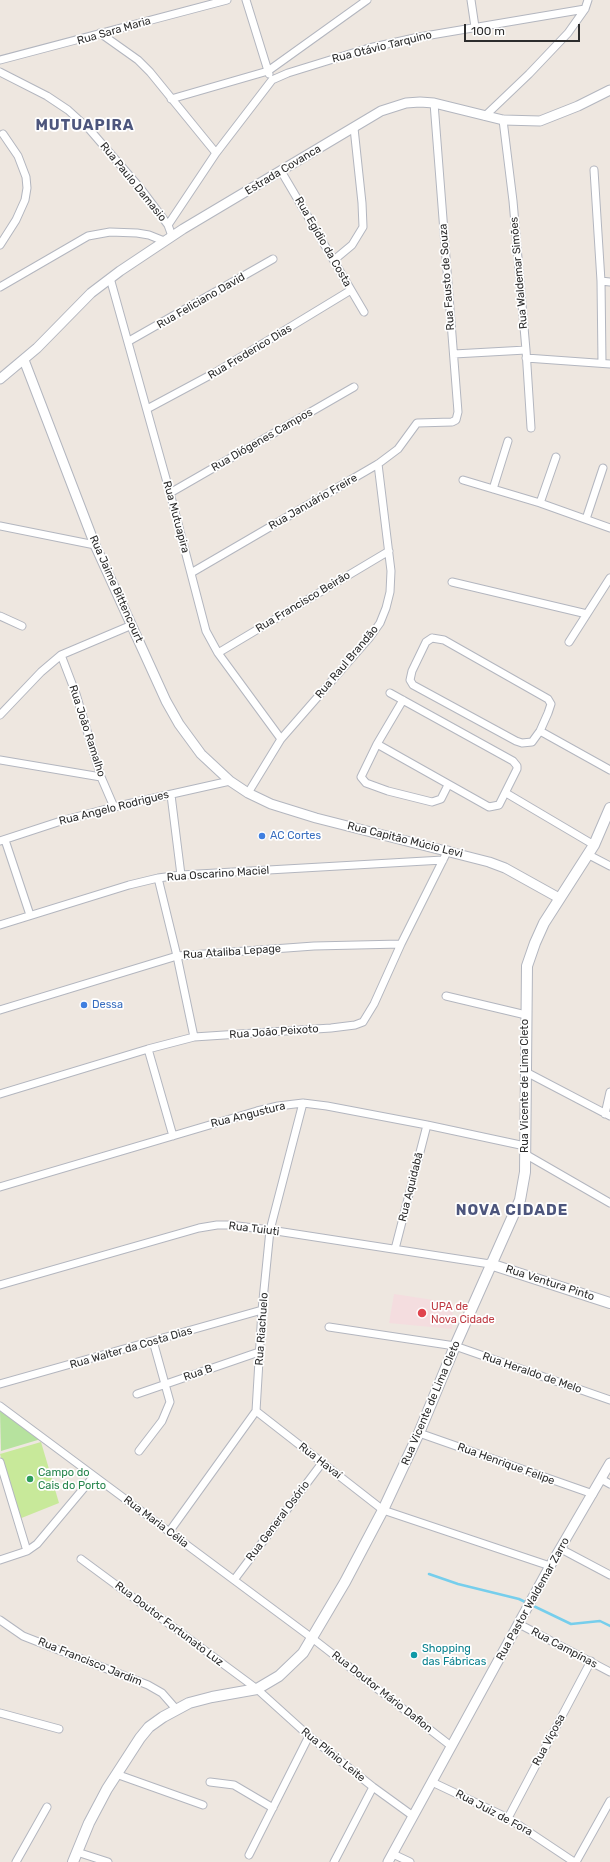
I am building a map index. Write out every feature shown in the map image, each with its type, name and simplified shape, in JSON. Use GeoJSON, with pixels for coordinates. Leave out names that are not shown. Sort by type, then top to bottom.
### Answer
{"type":"FeatureCollection","features":[{"type":"Feature","properties":{"kind":"main road","name":"Rua Vicente de Lima Cleto"},"geometry":{"type":"LineString","coordinates":[[75,1857],[95,1810],[116,1774],[149,1727],[176,1709],[212,1697],[257,1689],[270,1683],[291,1666],[312,1638],[345,1582],[383,1510],[419,1433],[454,1346],[520,1200],[525,1172],[526,1015],[529,960],[539,933],[559,898],[594,845],[610,808]]}},
{"type":"Feature","properties":{"kind":"main road","name":"Rua Ventura Pinto"},"geometry":{"type":"LineString","coordinates":[[490,1264],[610,1303]]}},
{"type":"Feature","properties":{"kind":"street","name":"Rua Sara Maria"},"geometry":{"type":"LineString","coordinates":[[0,60],[74,42],[100,33],[227,0]]}},
{"type":"Feature","properties":{"kind":"street"},"geometry":{"type":"LineString","coordinates":[[246,0],[272,80]]}},
{"type":"Feature","properties":{"kind":"street"},"geometry":{"type":"LineString","coordinates":[[172,99],[268,71],[367,0]]}},
{"type":"Feature","properties":{"kind":"street"},"geometry":{"type":"LineString","coordinates":[[471,0],[475,27]]}},
{"type":"Feature","properties":{"kind":"street"},"geometry":{"type":"LineString","coordinates":[[484,116],[529,74],[572,28],[585,9],[588,0]]}},
{"type":"Feature","properties":{"kind":"street","name":"Rua Otávio Tarquino"},"geometry":{"type":"LineString","coordinates":[[168,225],[216,153],[272,80],[288,73],[369,48],[475,27],[585,9]]}},
{"type":"Feature","properties":{"kind":"street"},"geometry":{"type":"LineString","coordinates":[[100,33],[138,60],[216,153]]}},
{"type":"Feature","properties":{"kind":"street","name":"Rua Paulo Damasio"},"geometry":{"type":"LineString","coordinates":[[0,72],[47,96],[68,110],[90,130],[141,189],[168,225],[168,239]]}},
{"type":"Feature","properties":{"kind":"street","name":"Estrada Covanca"},"geometry":{"type":"LineString","coordinates":[[0,379],[24,360],[91,293],[110,278],[168,239],[390,107],[406,103],[434,103],[503,120],[528,122],[548,119],[610,90]]}},
{"type":"Feature","properties":{"kind":"street","name":"Rua Fausto de Souza"},"geometry":{"type":"LineString","coordinates":[[425,422],[452,422],[458,417],[434,103]]}},
{"type":"Feature","properties":{"kind":"street","name":"Rua Waldemar Simões"},"geometry":{"type":"LineString","coordinates":[[503,120],[513,200],[531,428]]}},
{"type":"Feature","properties":{"kind":"street"},"geometry":{"type":"LineString","coordinates":[[334,260],[352,245],[363,227],[354,128]]}},
{"type":"Feature","properties":{"kind":"street"},"geometry":{"type":"LineString","coordinates":[[0,246],[16,220],[25,200],[27,188],[26,178],[18,156],[3,134]]}},
{"type":"Feature","properties":{"kind":"street"},"geometry":{"type":"LineString","coordinates":[[526,358],[606,363],[594,170]]}},
{"type":"Feature","properties":{"kind":"street","name":"Rua Egídio da Costa"},"geometry":{"type":"LineString","coordinates":[[281,171],[364,312]]}},
{"type":"Feature","properties":{"kind":"street"},"geometry":{"type":"LineString","coordinates":[[0,287],[88,236],[110,232],[137,233],[168,239]]}},
{"type":"Feature","properties":{"kind":"street","name":"Rua Feliciano David"},"geometry":{"type":"LineString","coordinates":[[129,341],[273,259]]}},
{"type":"Feature","properties":{"kind":"street","name":"Rua Mutuapira"},"geometry":{"type":"LineString","coordinates":[[110,278],[129,341],[206,631],[218,653],[281,739]]}},
{"type":"Feature","properties":{"kind":"street"},"geometry":{"type":"LineString","coordinates":[[601,281],[610,282]]}},
{"type":"Feature","properties":{"kind":"street","name":"Rua Frederico Dias"},"geometry":{"type":"LineString","coordinates":[[147,409],[216,372],[351,290]]}},
{"type":"Feature","properties":{"kind":"street"},"geometry":{"type":"LineString","coordinates":[[454,354],[526,350]]}},
{"type":"Feature","properties":{"kind":"street","name":"Rua Jaime Bittencourt"},"geometry":{"type":"LineString","coordinates":[[24,360],[95,545],[166,701],[179,724],[201,754],[230,781],[248,793]]}},
{"type":"Feature","properties":{"kind":"street","name":"Rua Diógenes Campos"},"geometry":{"type":"LineString","coordinates":[[170,493],[354,387]]}},
{"type":"Feature","properties":{"kind":"street","name":"Rua Januário Freire"},"geometry":{"type":"LineString","coordinates":[[191,573],[378,464],[398,449],[417,423],[425,422]]}},
{"type":"Feature","properties":{"kind":"street"},"geometry":{"type":"LineString","coordinates":[[493,488],[508,441]]}},
{"type":"Feature","properties":{"kind":"street"},"geometry":{"type":"LineString","coordinates":[[540,503],[556,457]]}},
{"type":"Feature","properties":{"kind":"street","name":"Rua Raul Brandão"},"geometry":{"type":"LineString","coordinates":[[248,793],[281,739],[370,637],[380,623],[386,608],[390,592],[389,551],[378,464]]}},
{"type":"Feature","properties":{"kind":"street"},"geometry":{"type":"LineString","coordinates":[[586,519],[603,468]]}},
{"type":"Feature","properties":{"kind":"street"},"geometry":{"type":"LineString","coordinates":[[463,480],[540,503],[610,528]]}},
{"type":"Feature","properties":{"kind":"street"},"geometry":{"type":"LineString","coordinates":[[0,526],[95,545]]}},
{"type":"Feature","properties":{"kind":"street","name":"Rua Francisco Beirão"},"geometry":{"type":"LineString","coordinates":[[218,653],[389,551]]}},
{"type":"Feature","properties":{"kind":"street"},"geometry":{"type":"LineString","coordinates":[[569,642],[610,578]]}},
{"type":"Feature","properties":{"kind":"street"},"geometry":{"type":"LineString","coordinates":[[452,582],[587,614]]}},
{"type":"Feature","properties":{"kind":"street"},"geometry":{"type":"LineString","coordinates":[[0,616],[22,626]]}},
{"type":"Feature","properties":{"kind":"street"},"geometry":{"type":"LineString","coordinates":[[0,715],[41,672],[61,655],[132,625]]}},
{"type":"Feature","properties":{"kind":"street"},"geometry":{"type":"LineString","coordinates":[[432,638],[444,640],[548,699],[550,707],[540,731],[532,742],[522,743],[413,684],[410,680],[412,670],[426,642],[432,638]]}},
{"type":"Feature","properties":{"kind":"street","name":"Rua João Ramalho"},"geometry":{"type":"LineString","coordinates":[[61,655],[76,694],[101,777],[114,807]]}},
{"type":"Feature","properties":{"kind":"street"},"geometry":{"type":"LineString","coordinates":[[377,744],[489,807],[499,805],[517,769],[517,766],[513,761],[390,693]]}},
{"type":"Feature","properties":{"kind":"street"},"geometry":{"type":"LineString","coordinates":[[403,700],[377,744],[361,774],[361,777],[366,783],[388,791],[436,802],[441,799],[448,785]]}},
{"type":"Feature","properties":{"kind":"street"},"geometry":{"type":"LineString","coordinates":[[540,731],[610,770]]}},
{"type":"Feature","properties":{"kind":"street"},"geometry":{"type":"LineString","coordinates":[[0,760],[101,777]]}},
{"type":"Feature","properties":{"kind":"street","name":"Rua Angelo Rodrigues"},"geometry":{"type":"LineString","coordinates":[[2,840],[61,821],[114,807],[230,781]]}},
{"type":"Feature","properties":{"kind":"street","name":"Rua Capitão Múcio Levi"},"geometry":{"type":"LineString","coordinates":[[248,793],[271,804],[304,815],[448,850],[505,868],[559,898]]}},
{"type":"Feature","properties":{"kind":"street"},"geometry":{"type":"LineString","coordinates":[[506,793],[594,845]]}},
{"type":"Feature","properties":{"kind":"street"},"geometry":{"type":"LineString","coordinates":[[171,795],[181,875]]}},
{"type":"Feature","properties":{"kind":"street"},"geometry":{"type":"LineString","coordinates":[[2,840],[30,915]]}},
{"type":"Feature","properties":{"kind":"street","name":"Rua João Peixoto"},"geometry":{"type":"LineString","coordinates":[[0,1094],[148,1049],[194,1037],[355,1025],[364,1022],[369,1015],[401,944],[448,850]]}},
{"type":"Feature","properties":{"kind":"street"},"geometry":{"type":"LineString","coordinates":[[587,854],[610,866]]}},
{"type":"Feature","properties":{"kind":"street","name":"Rua Oscarino Maciel"},"geometry":{"type":"LineString","coordinates":[[0,925],[158,878],[181,875],[443,860]]}},
{"type":"Feature","properties":{"kind":"street"},"geometry":{"type":"LineString","coordinates":[[158,878],[177,956],[194,1037]]}},
{"type":"Feature","properties":{"kind":"street","name":"Rua Ataliba Lepage"},"geometry":{"type":"LineString","coordinates":[[0,1010],[177,956],[314,946],[401,944]]}},
{"type":"Feature","properties":{"kind":"street"},"geometry":{"type":"LineString","coordinates":[[446,996],[526,1015]]}},
{"type":"Feature","properties":{"kind":"street"},"geometry":{"type":"LineString","coordinates":[[148,1049],[173,1136]]}},
{"type":"Feature","properties":{"kind":"street"},"geometry":{"type":"LineString","coordinates":[[526,1072],[608,1115],[610,1092]]}},
{"type":"Feature","properties":{"kind":"street","name":"Rua Angustura"},"geometry":{"type":"LineString","coordinates":[[0,1187],[278,1106],[303,1103],[327,1106],[426,1125],[525,1150],[610,1203]]}},
{"type":"Feature","properties":{"kind":"street","name":"Rua Riachuelo"},"geometry":{"type":"LineString","coordinates":[[256,1411],[262,1310],[270,1230],[303,1103]]}},
{"type":"Feature","properties":{"kind":"street","name":"Rua Aquidabã"},"geometry":{"type":"LineString","coordinates":[[395,1249],[426,1125]]}},
{"type":"Feature","properties":{"kind":"street","name":"Rua Tuiuti"},"geometry":{"type":"LineString","coordinates":[[0,1285],[199,1228],[230,1225],[490,1264]]}},
{"type":"Feature","properties":{"kind":"street","name":"Rua Walter da Costa Dias"},"geometry":{"type":"LineString","coordinates":[[0,1384],[262,1310]]}},
{"type":"Feature","properties":{"kind":"street","name":"Rua Heraldo de Melo"},"geometry":{"type":"LineString","coordinates":[[329,1327],[454,1346],[610,1400]]}},
{"type":"Feature","properties":{"kind":"street"},"geometry":{"type":"LineString","coordinates":[[139,1451],[167,1413],[170,1402],[153,1342]]}},
{"type":"Feature","properties":{"kind":"street","name":"Rua B"},"geometry":{"type":"LineString","coordinates":[[137,1394],[259,1352]]}},
{"type":"Feature","properties":{"kind":"street","name":"Rua Maria Célia"},"geometry":{"type":"LineString","coordinates":[[0,1406],[312,1638]]}},
{"type":"Feature","properties":{"kind":"street"},"geometry":{"type":"LineString","coordinates":[[170,1532],[256,1411]]}},
{"type":"Feature","properties":{"kind":"street","name":"Rua Havaí"},"geometry":{"type":"LineString","coordinates":[[256,1411],[383,1510],[550,1566]]}},
{"type":"Feature","properties":{"kind":"street","name":"Rua Henrique Felipe"},"geometry":{"type":"LineString","coordinates":[[419,1433],[593,1494]]}},
{"type":"Feature","properties":{"kind":"street"},"geometry":{"type":"LineString","coordinates":[[0,1462],[1,1470],[27,1551]]}},
{"type":"Feature","properties":{"kind":"street","name":"Rua General Osório"},"geometry":{"type":"LineString","coordinates":[[234,1580],[322,1462]]}},
{"type":"Feature","properties":{"kind":"street","name":"Rua Pastor Waldemar Zarro"},"geometry":{"type":"LineString","coordinates":[[390,1858],[550,1566],[610,1463]]}},
{"type":"Feature","properties":{"kind":"street"},"geometry":{"type":"LineString","coordinates":[[0,1560],[27,1551],[37,1544],[50,1531],[94,1476]]}},
{"type":"Feature","properties":{"kind":"street"},"geometry":{"type":"LineString","coordinates":[[601,1479],[610,1484]]}},
{"type":"Feature","properties":{"kind":"street"},"geometry":{"type":"LineString","coordinates":[[561,1549],[610,1575]]}},
{"type":"Feature","properties":{"kind":"street","name":"Rua Doutor Fortunato Luz"},"geometry":{"type":"LineString","coordinates":[[81,1559],[257,1689]]}},
{"type":"Feature","properties":{"kind":"street","name":"Rua Francisco Jardim"},"geometry":{"type":"LineString","coordinates":[[0,1620],[23,1636],[148,1685],[162,1693],[176,1709]]}},
{"type":"Feature","properties":{"kind":"street","name":"Rua Campínas"},"geometry":{"type":"LineString","coordinates":[[519,1624],[610,1672]]}},
{"type":"Feature","properties":{"kind":"street","name":"Rua Doutor Mário Daflon"},"geometry":{"type":"LineString","coordinates":[[312,1638],[451,1746]]}},
{"type":"Feature","properties":{"kind":"street","name":"Rua Viçosa"},"geometry":{"type":"LineString","coordinates":[[508,1818],[590,1661]]}},
{"type":"Feature","properties":{"kind":"street","name":"Rua Plínio Leite"},"geometry":{"type":"LineString","coordinates":[[257,1689],[309,1736],[373,1787],[413,1816]]}},
{"type":"Feature","properties":{"kind":"street"},"geometry":{"type":"LineString","coordinates":[[0,1713],[59,1729]]}},
{"type":"Feature","properties":{"kind":"street"},"geometry":{"type":"LineString","coordinates":[[249,1855],[309,1736]]}},
{"type":"Feature","properties":{"kind":"street"},"geometry":{"type":"LineString","coordinates":[[116,1774],[203,1805]]}},
{"type":"Feature","properties":{"kind":"street"},"geometry":{"type":"LineString","coordinates":[[210,1782],[234,1785],[244,1789],[272,1808]]}},
{"type":"Feature","properties":{"kind":"street","name":"Rua Juiz de Fora"},"geometry":{"type":"LineString","coordinates":[[432,1782],[508,1818],[575,1862]]}},
{"type":"Feature","properties":{"kind":"street"},"geometry":{"type":"LineString","coordinates":[[334,1862],[373,1787]]}},
{"type":"Feature","properties":{"kind":"street"},"geometry":{"type":"LineString","coordinates":[[575,1862],[610,1801]]}},
{"type":"Feature","properties":{"kind":"street"},"geometry":{"type":"LineString","coordinates":[[16,1862],[47,1806]]}},
{"type":"Feature","properties":{"kind":"street"},"geometry":{"type":"LineString","coordinates":[[75,1857],[108,1862]]}},
{"type":"Feature","properties":{"kind":"street"},"geometry":{"type":"LineString","coordinates":[[390,1858],[410,1862]]}},
{"type":"Feature","properties":{"kind":"shaded area","name":"UPA de Nova Cidade"},"geometry":{"type":"Polygon","coordinates":[[[394,1294],[453,1303],[452,1329],[389,1323],[394,1294]]]}},
{"type":"Feature","properties":{"kind":"green space"},"geometry":{"type":"Polygon","coordinates":[[[0,1411],[41,1439],[1,1451],[0,1411]]]}},
{"type":"Feature","properties":{"kind":"green space","name":"Campo do Cais do Porto"},"geometry":{"type":"Polygon","coordinates":[[[41,1442],[59,1503],[19,1519],[0,1454],[41,1442]]]}},
{"type":"Feature","properties":{"kind":"waterway"},"geometry":{"type":"LineString","coordinates":[[429,1574],[458,1584],[519,1599],[571,1624],[600,1621],[610,1626]]}},
{"type":"Feature","properties":{"kind":"place","name":"AC Cortes"},"geometry":{"type":"Point","coordinates":[262,836]}},
{"type":"Feature","properties":{"kind":"place","name":"Dessa"},"geometry":{"type":"Point","coordinates":[84,1005]}},
{"type":"Feature","properties":{"kind":"place","name":"UPA de Nova Cidade"},"geometry":{"type":"Point","coordinates":[422,1313]}},
{"type":"Feature","properties":{"kind":"place","name":"Campo do Cais do Porto"},"geometry":{"type":"Point","coordinates":[30,1479]}},
{"type":"Feature","properties":{"kind":"place","name":"Shopping das Fábricas"},"geometry":{"type":"Point","coordinates":[414,1655]}},
{"type":"Feature","properties":{"kind":"district","name":"MUTUAPIRA"},"geometry":{"type":"Point","coordinates":[85,126]}},
{"type":"Feature","properties":{"kind":"district","name":"NOVA CIDADE"},"geometry":{"type":"Point","coordinates":[512,1211]}}]}
